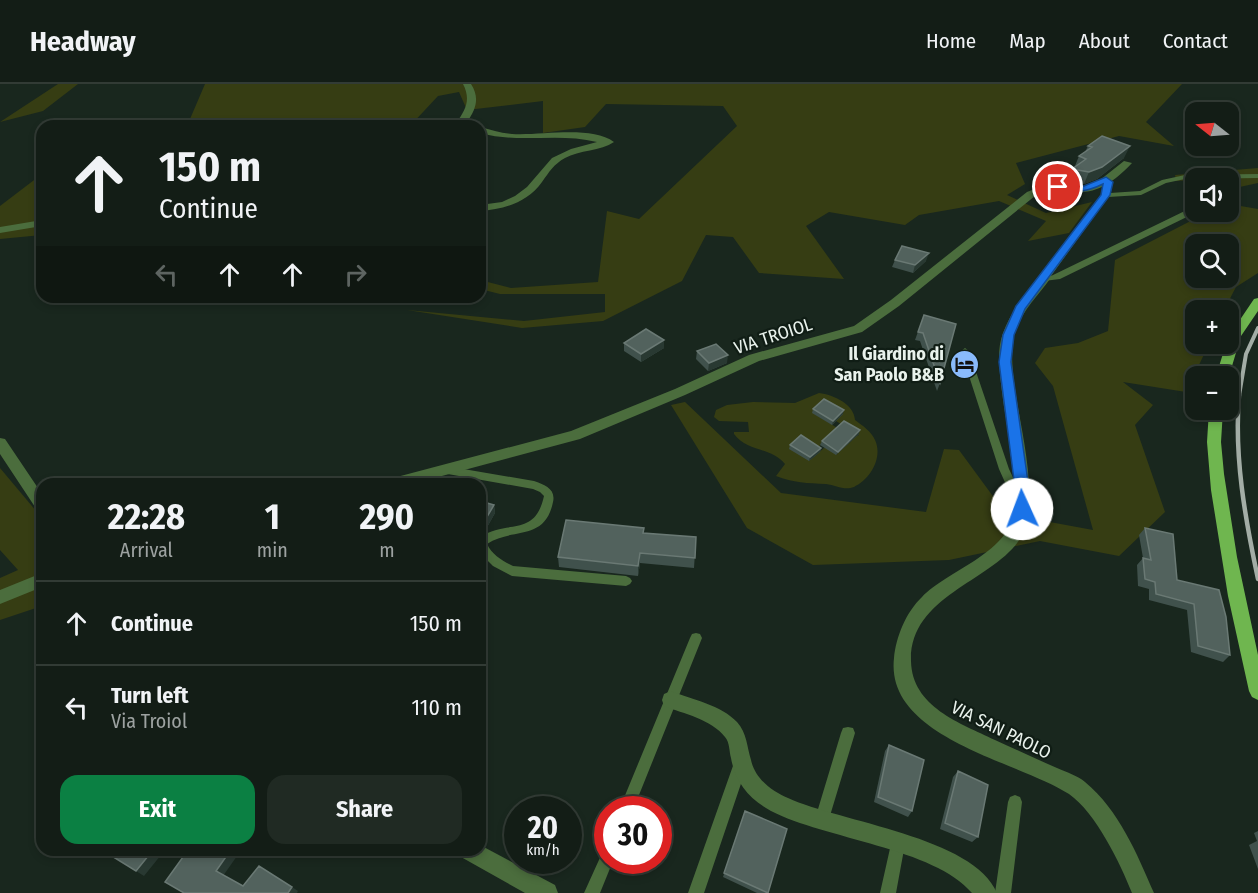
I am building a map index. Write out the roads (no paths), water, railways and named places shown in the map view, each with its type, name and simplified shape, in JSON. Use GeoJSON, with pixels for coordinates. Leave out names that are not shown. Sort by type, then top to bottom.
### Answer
{"type":"FeatureCollection","features":[{"type":"Feature","properties":{"kind":"main road"},"geometry":{"type":"LineString","coordinates":[[1225,366],[1235,336],[1258,302]]}},
{"type":"Feature","properties":{"kind":"main road"},"geometry":{"type":"LineString","coordinates":[[1215,420],[1217,483],[1234,584],[1258,691]]}},
{"type":"Feature","properties":{"kind":"street"},"geometry":{"type":"LineString","coordinates":[[464,120],[468,116],[472,100],[472,93],[467,84]]}},
{"type":"Feature","properties":{"kind":"street"},"geometry":{"type":"LineString","coordinates":[[486,132],[512,137],[584,135],[609,141],[589,146],[556,160],[527,194],[505,206],[486,208]]}},
{"type":"Feature","properties":{"kind":"street","name":"VIA TROIOL"},"geometry":{"type":"LineString","coordinates":[[416,478],[575,435],[680,392],[754,358],[858,329],[895,303],[1031,194],[1047,187],[1085,189],[1106,180],[1127,163]]}},
{"type":"Feature","properties":{"kind":"street"},"geometry":{"type":"LineString","coordinates":[[0,230],[36,224]]}},
{"type":"Feature","properties":{"kind":"street","name":"VIA SAN PAOLO"},"geometry":{"type":"LineString","coordinates":[[1044,279],[1020,309],[1008,335],[1005,362],[1023,496],[1020,522],[1013,538],[991,557],[927,602],[906,636],[902,660],[905,683],[918,704],[939,723],[1077,788],[1100,813],[1125,850],[1143,893]]}},
{"type":"Feature","properties":{"kind":"street"},"geometry":{"type":"LineString","coordinates":[[0,443],[36,497]]}},
{"type":"Feature","properties":{"kind":"street"},"geometry":{"type":"LineString","coordinates":[[0,597],[36,582]]}},
{"type":"Feature","properties":{"kind":"street"},"geometry":{"type":"LineString","coordinates":[[671,700],[723,722],[735,735],[741,763],[747,777],[761,796],[789,809],[935,856],[972,876],[986,893]]}},
{"type":"Feature","properties":{"kind":"street"},"geometry":{"type":"LineString","coordinates":[[477,856],[525,888],[547,893]]}},
{"type":"Feature","properties":{"kind":"lane"},"geometry":{"type":"LineString","coordinates":[[1106,195],[1141,193],[1164,181],[1185,177],[1258,176]]}},
{"type":"Feature","properties":{"kind":"lane"},"geometry":{"type":"LineString","coordinates":[[1044,279],[1106,195],[1108,182],[1106,180]]}},
{"type":"Feature","properties":{"kind":"lane"},"geometry":{"type":"LineString","coordinates":[[1044,279],[1057,277],[1185,214]]}},
{"type":"Feature","properties":{"kind":"lane"},"geometry":{"type":"LineString","coordinates":[[965,351],[1004,469],[1013,489],[1023,496]]}},
{"type":"Feature","properties":{"kind":"lane"},"geometry":{"type":"LineString","coordinates":[[446,470],[534,485],[544,489],[549,495],[544,516],[536,522],[519,532],[491,536],[486,539]]}},
{"type":"Feature","properties":{"kind":"lane"},"geometry":{"type":"LineString","coordinates":[[486,553],[496,563],[512,571],[626,581]]}},
{"type":"Feature","properties":{"kind":"lane"},"geometry":{"type":"LineString","coordinates":[[632,796],[696,638]]}},
{"type":"Feature","properties":{"kind":"lane"},"geometry":{"type":"LineString","coordinates":[[822,819],[848,733]]}},
{"type":"Feature","properties":{"kind":"lane"},"geometry":{"type":"LineString","coordinates":[[696,893],[741,763]]}},
{"type":"Feature","properties":{"kind":"lane"},"geometry":{"type":"LineString","coordinates":[[1003,893],[1015,802]]}},
{"type":"Feature","properties":{"kind":"lane"},"geometry":{"type":"LineString","coordinates":[[888,893],[898,844]]}},
{"type":"Feature","properties":{"kind":"lane"},"geometry":{"type":"LineString","coordinates":[[592,893],[600,874]]}},
{"type":"Feature","properties":{"kind":"railway"},"geometry":{"type":"LineString","coordinates":[[1239,396],[1246,354],[1258,328]]}},
{"type":"Feature","properties":{"kind":"railway"},"geometry":{"type":"LineString","coordinates":[[1238,420],[1239,464],[1258,579]]}},
{"type":"Feature","properties":{"kind":"place","name":"Il Giardino di San Paolo B&B"},"geometry":{"type":"Point","coordinates":[965,364]}}]}
